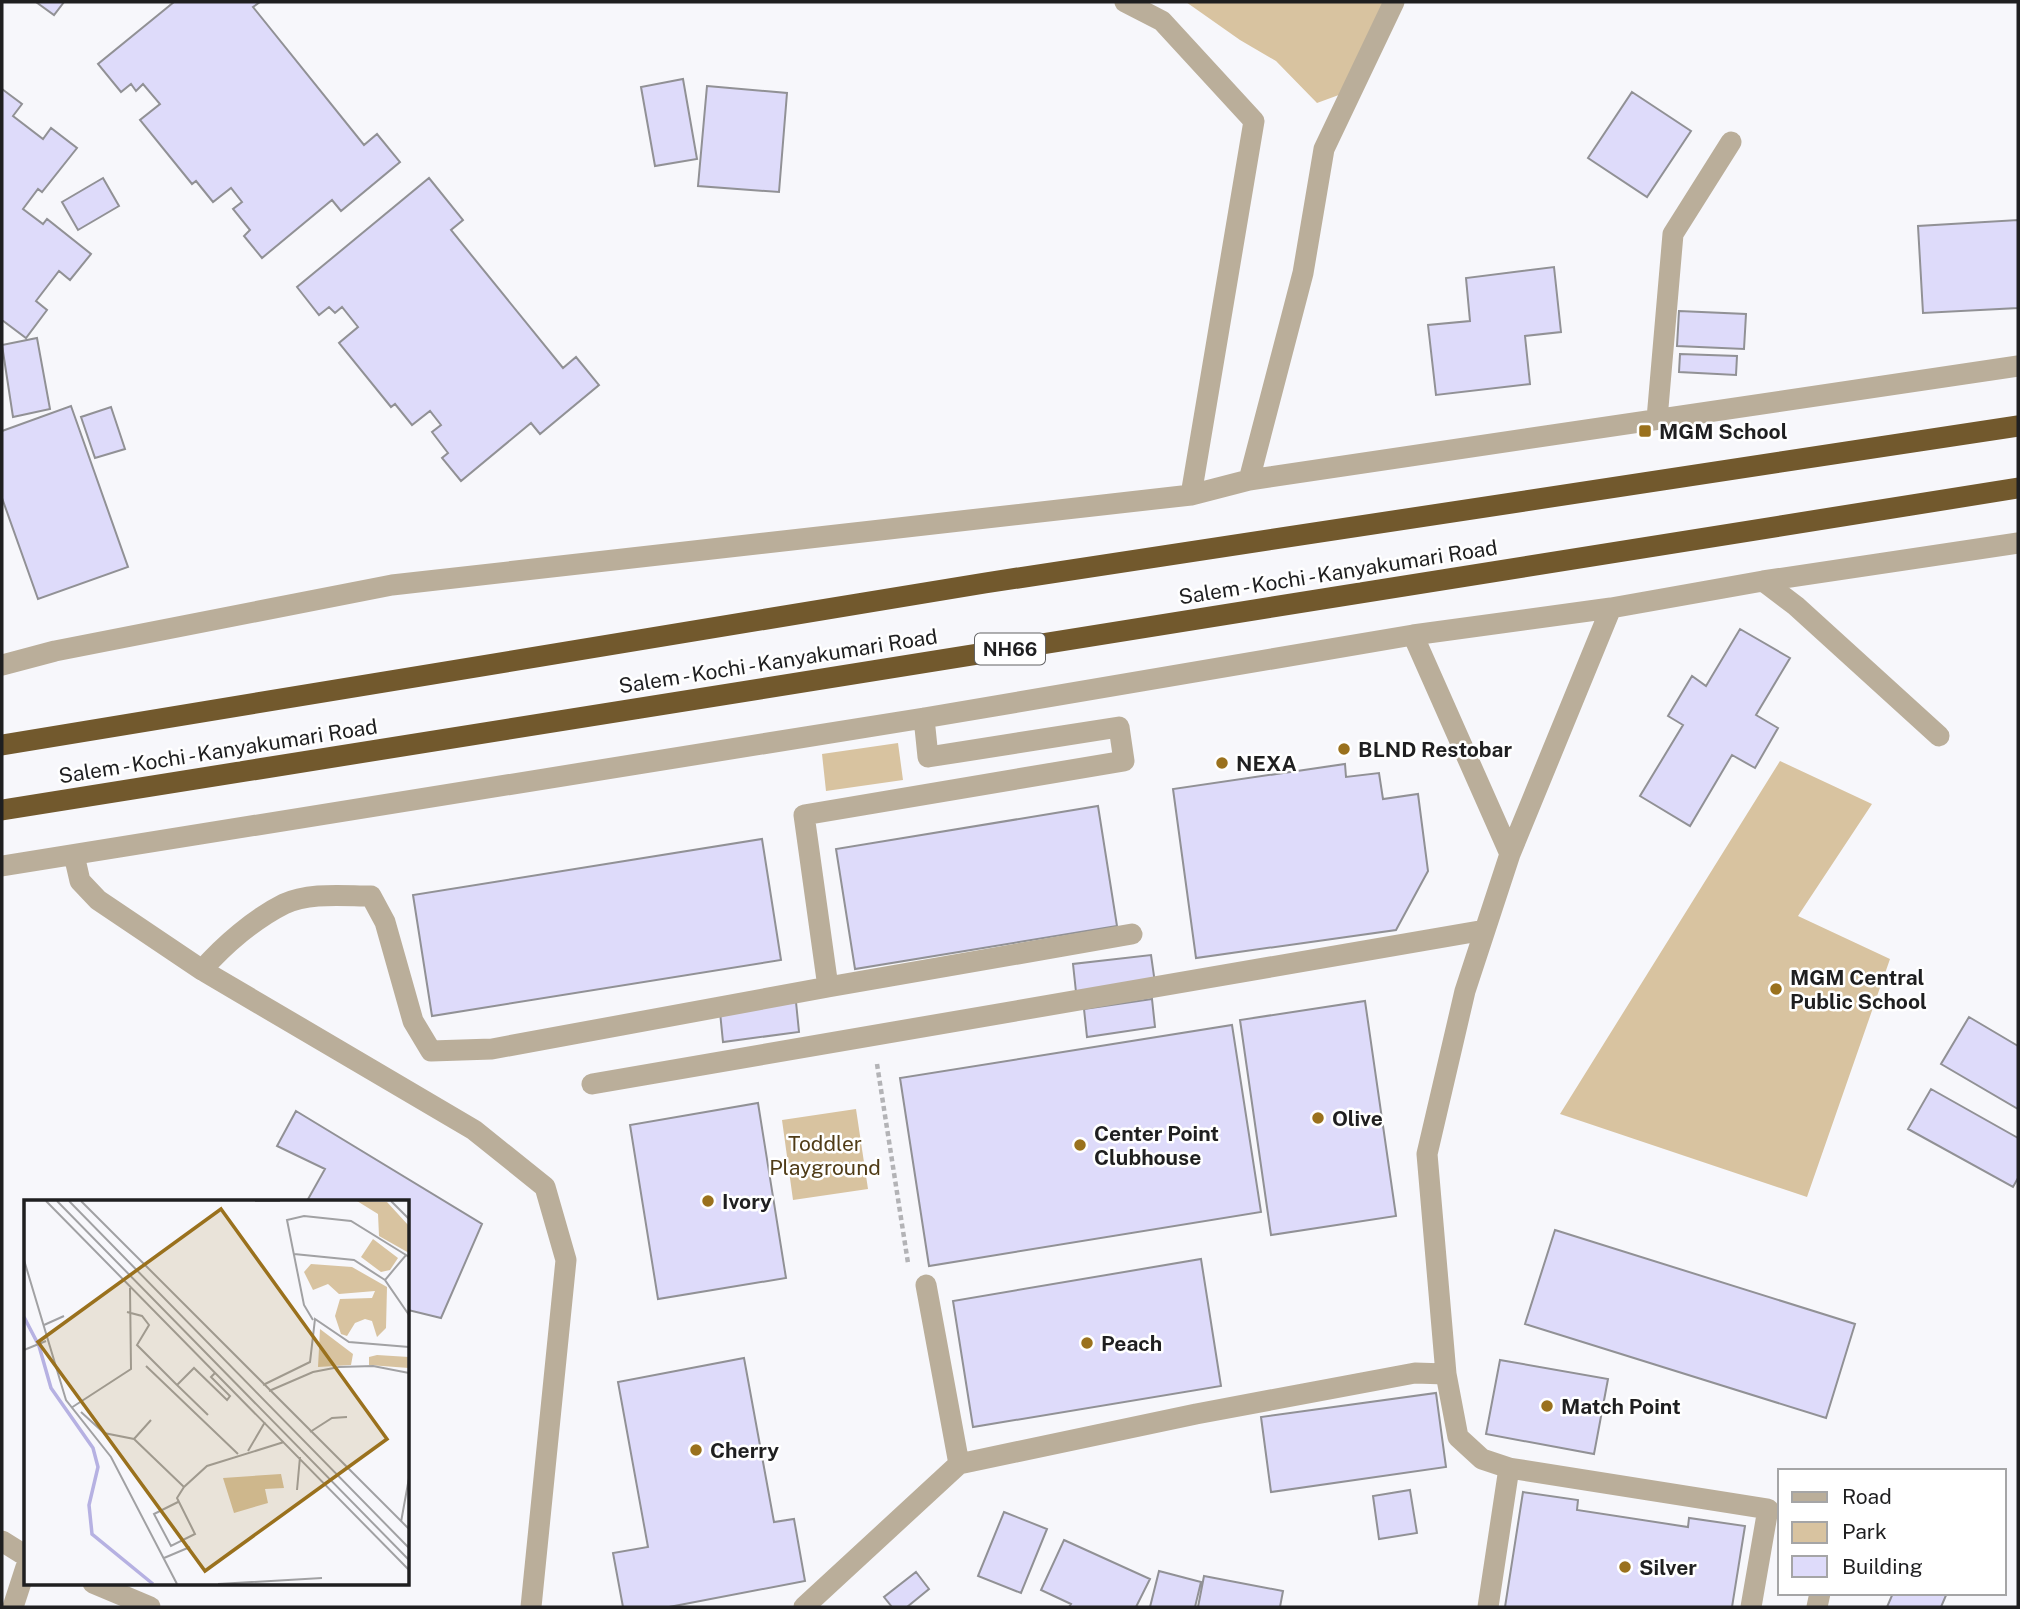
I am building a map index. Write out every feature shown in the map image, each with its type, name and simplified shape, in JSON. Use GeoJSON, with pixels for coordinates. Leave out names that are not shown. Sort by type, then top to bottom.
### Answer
{"type":"FeatureCollection","features":[{"type":"Feature","properties":{"kind":"highway","name":"Salem - Kochi - Kanyakumari Road"},"geometry":{"type":"LineString","coordinates":[[2,745],[985,583],[2018,426]]}},
{"type":"Feature","properties":{"kind":"highway","name":"Salem - Kochi - Kanyakumari Road"},"geometry":{"type":"LineString","coordinates":[[2,810],[2018,488]]}},
{"type":"Feature","properties":{"kind":"street"},"geometry":{"type":"LineString","coordinates":[[1125,2],[1162,21],[1254,121],[1191,495]]}},
{"type":"Feature","properties":{"kind":"street"},"geometry":{"type":"LineString","coordinates":[[1249,480],[1303,273],[1324,149],[1394,2]]}},
{"type":"Feature","properties":{"kind":"street"},"geometry":{"type":"LineString","coordinates":[[1657,419],[1672,234],[1731,142]]}},
{"type":"Feature","properties":{"kind":"street"},"geometry":{"type":"LineString","coordinates":[[2,665],[55,651],[392,585],[1191,495],[1249,480],[2018,366]]}},
{"type":"Feature","properties":{"kind":"street"},"geometry":{"type":"LineString","coordinates":[[2,866],[924,718],[1413,635],[1611,608],[1763,581],[2018,543]]}},
{"type":"Feature","properties":{"kind":"street"},"geometry":{"type":"LineString","coordinates":[[1763,581],[1796,606],[1939,736]]}},
{"type":"Feature","properties":{"kind":"street"},"geometry":{"type":"LineString","coordinates":[[1611,608],[1510,854],[1465,991],[1427,1154],[1446,1374],[1458,1437],[1482,1459],[1509,1468],[1768,1509],[1751,1607]]}},
{"type":"Feature","properties":{"kind":"street"},"geometry":{"type":"LineString","coordinates":[[1413,635],[1510,854]]}},
{"type":"Feature","properties":{"kind":"street"},"geometry":{"type":"LineString","coordinates":[[828,987],[804,815],[1124,761],[1119,727],[928,757],[924,718]]}},
{"type":"Feature","properties":{"kind":"street"},"geometry":{"type":"LineString","coordinates":[[74,855],[80,881],[98,900],[202,970],[474,1130],[545,1187],[566,1260],[531,1607]]}},
{"type":"Feature","properties":{"kind":"street"},"geometry":{"type":"LineString","coordinates":[[202,970],[222,948],[285,903],[323,896],[371,897],[385,922],[413,1021],[431,1051],[492,1049],[1132,934]]}},
{"type":"Feature","properties":{"kind":"street"},"geometry":{"type":"LineString","coordinates":[[592,1084],[1485,930]]}},
{"type":"Feature","properties":{"kind":"street"},"geometry":{"type":"LineString","coordinates":[[926,1284],[959,1464]]}},
{"type":"Feature","properties":{"kind":"street"},"geometry":{"type":"LineString","coordinates":[[804,1607],[959,1464],[1210,1411],[1415,1373],[1446,1374]]}},
{"type":"Feature","properties":{"kind":"street"},"geometry":{"type":"LineString","coordinates":[[1488,1607],[1509,1468]]}},
{"type":"Feature","properties":{"kind":"street"},"geometry":{"type":"LineString","coordinates":[[2,1541],[24,1555]]}},
{"type":"Feature","properties":{"kind":"street"},"geometry":{"type":"LineString","coordinates":[[13,1607],[23,1576]]}},
{"type":"Feature","properties":{"kind":"street"},"geometry":{"type":"LineString","coordinates":[[95,1584],[150,1607]]}},
{"type":"Feature","properties":{"kind":"path"},"geometry":{"type":"LineString","coordinates":[[873,1035],[908,1266],[926,1284]]}},
{"type":"Feature","properties":{"kind":"green space"},"geometry":{"type":"Polygon","coordinates":[[[1186,2],[1388,2],[1347,92],[1317,103],[1276,61],[1240,40],[1186,2]]]}},
{"type":"Feature","properties":{"kind":"green space"},"geometry":{"type":"Polygon","coordinates":[[[898,743],[903,780],[826,791],[822,754],[898,743]]]}},
{"type":"Feature","properties":{"kind":"green space"},"geometry":{"type":"Polygon","coordinates":[[[1780,761],[1872,804],[1798,916],[1890,959],[1807,1197],[1560,1114],[1780,761]]]}},
{"type":"Feature","properties":{"kind":"green space","name":"Toddler Playground"},"geometry":{"type":"Polygon","coordinates":[[[856,1109],[868,1189],[793,1200],[782,1120],[856,1109]]]}},
{"type":"Feature","properties":{"kind":"building"},"geometry":{"type":"Polygon","coordinates":[[[36,2],[64,2],[54,15],[36,2]]]}},
{"type":"Feature","properties":{"kind":"building"},"geometry":{"type":"Polygon","coordinates":[[[174,2],[260,2],[253,7],[364,145],[377,134],[400,162],[341,211],[332,200],[262,258],[244,236],[250,230],[233,209],[242,202],[231,188],[213,202],[196,181],[192,184],[140,120],[160,104],[143,84],[136,91],[131,84],[121,92],[98,64],[174,2]]]}},
{"type":"Feature","properties":{"kind":"building"},"geometry":{"type":"Polygon","coordinates":[[[683,79],[697,159],[655,166],[641,87],[683,79]]]}},
{"type":"Feature","properties":{"kind":"building"},"geometry":{"type":"Polygon","coordinates":[[[707,86],[787,93],[779,192],[698,186],[707,86]]]}},
{"type":"Feature","properties":{"kind":"building"},"geometry":{"type":"Polygon","coordinates":[[[2,89],[22,104],[13,116],[43,139],[51,128],[77,148],[42,192],[38,189],[23,209],[43,224],[47,219],[91,254],[70,280],[59,271],[36,301],[47,310],[26,338],[2,320],[2,89]]]}},
{"type":"Feature","properties":{"kind":"building"},"geometry":{"type":"Polygon","coordinates":[[[1632,92],[1691,131],[1647,197],[1588,158],[1632,92]]]}},
{"type":"Feature","properties":{"kind":"building"},"geometry":{"type":"Polygon","coordinates":[[[103,178],[119,206],[78,230],[62,202],[103,178]]]}},
{"type":"Feature","properties":{"kind":"building"},"geometry":{"type":"Polygon","coordinates":[[[429,178],[463,220],[451,230],[563,368],[576,357],[599,385],[540,434],[531,423],[461,481],[442,458],[448,453],[432,432],[441,425],[430,411],[412,425],[395,404],[391,407],[339,343],[358,327],[342,307],[335,313],[329,307],[319,315],[297,287],[429,178]]]}},
{"type":"Feature","properties":{"kind":"building"},"geometry":{"type":"Polygon","coordinates":[[[2018,220],[2018,308],[1923,313],[1918,226],[2018,220]]]}},
{"type":"Feature","properties":{"kind":"building"},"geometry":{"type":"Polygon","coordinates":[[[1554,267],[1561,332],[1525,336],[1530,384],[1436,395],[1428,325],[1470,321],[1466,278],[1554,267]]]}},
{"type":"Feature","properties":{"kind":"building"},"geometry":{"type":"Polygon","coordinates":[[[1679,311],[1746,314],[1744,349],[1677,346],[1679,311]]]}},
{"type":"Feature","properties":{"kind":"building"},"geometry":{"type":"Polygon","coordinates":[[[37,338],[50,409],[13,417],[2,345],[37,338]]]}},
{"type":"Feature","properties":{"kind":"building"},"geometry":{"type":"Polygon","coordinates":[[[1680,354],[1737,356],[1736,375],[1679,372],[1680,354]]]}},
{"type":"Feature","properties":{"kind":"building"},"geometry":{"type":"Polygon","coordinates":[[[71,406],[128,567],[38,599],[2,498],[2,431],[71,406]]]}},
{"type":"Feature","properties":{"kind":"building"},"geometry":{"type":"Polygon","coordinates":[[[111,407],[125,449],[95,458],[81,417],[111,407]]]}},
{"type":"Feature","properties":{"kind":"building"},"geometry":{"type":"Polygon","coordinates":[[[1740,629],[1790,658],[1756,715],[1778,728],[1755,768],[1732,755],[1690,826],[1640,796],[1683,725],[1668,716],[1692,676],[1706,686],[1740,629]]]}},
{"type":"Feature","properties":{"kind":"building"},"geometry":{"type":"Polygon","coordinates":[[[1345,764],[1346,777],[1379,773],[1383,799],[1418,794],[1428,871],[1396,930],[1196,958],[1173,789],[1345,764]]]}},
{"type":"Feature","properties":{"kind":"building"},"geometry":{"type":"Polygon","coordinates":[[[1098,806],[1117,926],[855,969],[836,849],[1098,806]]]}},
{"type":"Feature","properties":{"kind":"building"},"geometry":{"type":"Polygon","coordinates":[[[762,839],[781,960],[432,1016],[413,895],[762,839]]]}},
{"type":"Feature","properties":{"kind":"building"},"geometry":{"type":"Polygon","coordinates":[[[1151,955],[1155,983],[1076,992],[1073,964],[1151,955]]]}},
{"type":"Feature","properties":{"kind":"building"},"geometry":{"type":"Polygon","coordinates":[[[1152,999],[1155,1027],[1087,1037],[1084,1009],[1152,999]]]}},
{"type":"Feature","properties":{"kind":"building","name":"Olive"},"geometry":{"type":"Polygon","coordinates":[[[1365,1001],[1396,1216],[1271,1235],[1240,1020],[1365,1001]]]}},
{"type":"Feature","properties":{"kind":"building"},"geometry":{"type":"Polygon","coordinates":[[[796,1002],[799,1032],[723,1042],[720,1012],[796,1002]]]}},
{"type":"Feature","properties":{"kind":"building"},"geometry":{"type":"Polygon","coordinates":[[[1969,1017],[2018,1046],[2018,1109],[1941,1064],[1969,1017]]]}},
{"type":"Feature","properties":{"kind":"building","name":"Center Point Clubhouse"},"geometry":{"type":"Polygon","coordinates":[[[1232,1025],[1261,1212],[929,1266],[900,1078],[1232,1025]]]}},
{"type":"Feature","properties":{"kind":"building"},"geometry":{"type":"Polygon","coordinates":[[[1931,1089],[2018,1138],[2018,1178],[2013,1187],[1908,1129],[1931,1089]]]}},
{"type":"Feature","properties":{"kind":"building","name":"Ivory"},"geometry":{"type":"Polygon","coordinates":[[[758,1103],[786,1278],[658,1299],[630,1125],[758,1103]]]}},
{"type":"Feature","properties":{"kind":"building"},"geometry":{"type":"Polygon","coordinates":[[[296,1111],[482,1224],[441,1318],[410,1310],[410,1200],[308,1200],[325,1169],[277,1146],[296,1111]]]}},
{"type":"Feature","properties":{"kind":"building"},"geometry":{"type":"Polygon","coordinates":[[[1555,1230],[1855,1324],[1826,1418],[1525,1324],[1555,1230]]]}},
{"type":"Feature","properties":{"kind":"building","name":"Peach"},"geometry":{"type":"Polygon","coordinates":[[[1201,1259],[1221,1386],[973,1427],[953,1301],[1201,1259]]]}},
{"type":"Feature","properties":{"kind":"building","name":"Cherry"},"geometry":{"type":"Polygon","coordinates":[[[744,1358],[774,1522],[794,1519],[805,1581],[669,1607],[623,1607],[613,1553],[648,1547],[618,1382],[744,1358]]]}},
{"type":"Feature","properties":{"kind":"building","name":"Match Point"},"geometry":{"type":"Polygon","coordinates":[[[1500,1360],[1608,1379],[1594,1454],[1486,1434],[1500,1360]]]}},
{"type":"Feature","properties":{"kind":"building"},"geometry":{"type":"Polygon","coordinates":[[[1436,1393],[1446,1467],[1271,1492],[1261,1417],[1436,1393]]]}},
{"type":"Feature","properties":{"kind":"building"},"geometry":{"type":"Polygon","coordinates":[[[1410,1490],[1417,1533],[1379,1539],[1373,1496],[1410,1490]]]}},
{"type":"Feature","properties":{"kind":"building","name":"Silver"},"geometry":{"type":"Polygon","coordinates":[[[1523,1492],[1578,1500],[1577,1510],[1688,1527],[1689,1518],[1745,1526],[1732,1607],[1505,1607],[1523,1492]]]}},
{"type":"Feature","properties":{"kind":"building"},"geometry":{"type":"Polygon","coordinates":[[[1004,1512],[1047,1529],[1021,1593],[978,1576],[1004,1512]]]}},
{"type":"Feature","properties":{"kind":"building"},"geometry":{"type":"Polygon","coordinates":[[[1064,1540],[1150,1579],[1136,1607],[1069,1607],[1071,1604],[1041,1590],[1064,1540]]]}},
{"type":"Feature","properties":{"kind":"building"},"geometry":{"type":"Polygon","coordinates":[[[1159,1571],[1201,1582],[1195,1607],[1150,1607],[1159,1571]]]}},
{"type":"Feature","properties":{"kind":"building"},"geometry":{"type":"Polygon","coordinates":[[[916,1572],[929,1589],[907,1607],[892,1607],[884,1597],[916,1572]]]}},
{"type":"Feature","properties":{"kind":"building"},"geometry":{"type":"Polygon","coordinates":[[[1204,1576],[1283,1591],[1280,1607],[1198,1607],[1204,1576]]]}},
{"type":"Feature","properties":{"kind":"building"},"geometry":{"type":"Polygon","coordinates":[[[1892,1595],[1946,1595],[1941,1607],[1887,1607],[1892,1595]]]}},
{"type":"Feature","properties":{"kind":"place","name":"MGM School"},"geometry":{"type":"Point","coordinates":[1645,431]}},
{"type":"Feature","properties":{"kind":"place","name":"BLND Restobar"},"geometry":{"type":"Point","coordinates":[1344,749]}},
{"type":"Feature","properties":{"kind":"place","name":"NEXA"},"geometry":{"type":"Point","coordinates":[1222,763]}},
{"type":"Feature","properties":{"kind":"place","name":"MGM Central Public School"},"geometry":{"type":"Point","coordinates":[1776,989]}},
{"type":"Feature","properties":{"kind":"place","name":"Olive"},"geometry":{"type":"Point","coordinates":[1318,1118]}},
{"type":"Feature","properties":{"kind":"place","name":"Center Point Clubhouse"},"geometry":{"type":"Point","coordinates":[1080,1145]}},
{"type":"Feature","properties":{"kind":"place","name":"Ivory"},"geometry":{"type":"Point","coordinates":[708,1201]}},
{"type":"Feature","properties":{"kind":"place","name":"Peach"},"geometry":{"type":"Point","coordinates":[1087,1343]}},
{"type":"Feature","properties":{"kind":"place","name":"Match Point"},"geometry":{"type":"Point","coordinates":[1547,1406]}},
{"type":"Feature","properties":{"kind":"place","name":"Cherry"},"geometry":{"type":"Point","coordinates":[696,1450]}},
{"type":"Feature","properties":{"kind":"place","name":"Silver"},"geometry":{"type":"Point","coordinates":[1625,1567]}}]}
